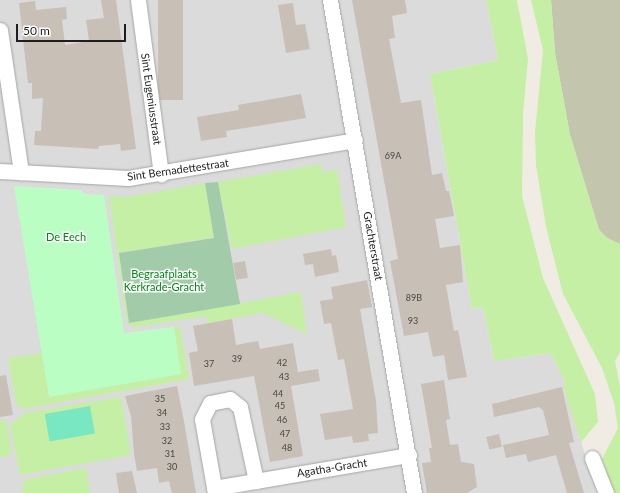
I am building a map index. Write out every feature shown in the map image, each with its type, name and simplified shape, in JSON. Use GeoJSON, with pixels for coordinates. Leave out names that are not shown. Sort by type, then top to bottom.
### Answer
{"type":"FeatureCollection","features":[{"type":"Feature","properties":{"kind":"street","name":"Sint Eugeniusstraat"},"geometry":{"type":"LineString","coordinates":[[138,0],[161,174]]}},
{"type":"Feature","properties":{"kind":"street","name":"Grachterstraat"},"geometry":{"type":"LineString","coordinates":[[330,0],[409,455],[414,493]]}},
{"type":"Feature","properties":{"kind":"street"},"geometry":{"type":"LineString","coordinates":[[0,30],[21,172]]}},
{"type":"Feature","properties":{"kind":"street","name":"Sint Bernadettestraat"},"geometry":{"type":"LineString","coordinates":[[0,171],[128,178],[161,174],[355,140]]}},
{"type":"Feature","properties":{"kind":"street","name":"Agatha-Gracht"},"geometry":{"type":"LineString","coordinates":[[256,481],[240,407],[230,399],[207,405],[202,415],[215,491],[256,481],[409,455]]}},
{"type":"Feature","properties":{"kind":"street"},"geometry":{"type":"LineString","coordinates":[[592,458],[606,493]]}},
{"type":"Feature","properties":{"kind":"shaded area"},"geometry":{"type":"Polygon","coordinates":[[[0,0],[486,0],[498,60],[430,74],[472,309],[483,307],[494,361],[551,353],[566,385],[564,387],[597,493],[0,493],[0,0]]]}},
{"type":"Feature","properties":{"kind":"shaded area"},"geometry":{"type":"Polygon","coordinates":[[[551,0],[620,0],[620,244],[607,238],[599,230],[570,135],[555,53],[551,0]]]}},
{"type":"Feature","properties":{"kind":"green space"},"geometry":{"type":"Polygon","coordinates":[[[486,0],[517,0],[528,59],[523,114],[522,196],[543,278],[595,394],[598,422],[581,442],[563,386],[566,385],[551,353],[494,361],[483,307],[472,309],[430,74],[498,60],[486,0]]]}},
{"type":"Feature","properties":{"kind":"green space"},"geometry":{"type":"Polygon","coordinates":[[[531,0],[551,0],[555,53],[570,135],[599,230],[607,238],[620,244],[620,352],[615,361],[620,387],[620,493],[612,493],[602,459],[618,428],[614,403],[602,368],[563,294],[546,227],[536,165],[535,132],[543,50],[531,0]]]}},
{"type":"Feature","properties":{"kind":"green space"},"geometry":{"type":"Polygon","coordinates":[[[321,164],[322,172],[337,170],[346,227],[232,249],[218,182],[321,164]]]}},
{"type":"Feature","properties":{"kind":"green space","name":"Begraafplaats Kerkrade-Gracht"},"geometry":{"type":"Polygon","coordinates":[[[218,182],[240,304],[129,323],[119,253],[214,238],[205,183],[218,182]]]}},
{"type":"Feature","properties":{"kind":"green space"},"geometry":{"type":"Polygon","coordinates":[[[205,183],[214,237],[119,253],[129,323],[301,292],[307,334],[263,313],[207,323],[207,316],[134,327],[127,323],[109,196],[127,197],[205,183]]]}},
{"type":"Feature","properties":{"kind":"green space","name":"De Eech"},"geometry":{"type":"Polygon","coordinates":[[[14,186],[81,190],[84,194],[104,195],[124,333],[174,327],[181,374],[49,397],[14,186]]]}},
{"type":"Feature","properties":{"kind":"green space"},"geometry":{"type":"Polygon","coordinates":[[[180,326],[189,379],[23,409],[16,404],[8,358],[42,353],[49,397],[181,374],[174,327],[180,326]]]}},
{"type":"Feature","properties":{"kind":"green space"},"geometry":{"type":"Polygon","coordinates":[[[121,397],[131,455],[20,475],[10,425],[24,413],[121,397]]]}},
{"type":"Feature","properties":{"kind":"green space"},"geometry":{"type":"Polygon","coordinates":[[[90,406],[95,434],[50,442],[45,414],[90,406]]]}},
{"type":"Feature","properties":{"kind":"green space"},"geometry":{"type":"Polygon","coordinates":[[[6,420],[11,451],[9,456],[0,457],[0,421],[6,420]]]}},
{"type":"Feature","properties":{"kind":"green space"},"geometry":{"type":"Polygon","coordinates":[[[86,468],[90,493],[23,493],[22,485],[27,479],[86,468]]]}},
{"type":"Feature","properties":{"kind":"building"},"geometry":{"type":"Polygon","coordinates":[[[101,0],[116,0],[136,149],[121,151],[120,144],[99,146],[98,149],[34,145],[35,131],[41,131],[43,98],[32,99],[32,83],[28,83],[19,3],[35,1],[36,10],[66,7],[67,19],[62,20],[65,45],[89,41],[86,20],[104,18],[101,0]]]}},
{"type":"Feature","properties":{"kind":"building"},"geometry":{"type":"Polygon","coordinates":[[[158,0],[183,0],[183,100],[158,100],[158,0]]]}},
{"type":"Feature","properties":{"kind":"building"},"geometry":{"type":"Polygon","coordinates":[[[352,0],[405,0],[407,13],[392,16],[395,38],[389,39],[401,103],[421,100],[432,175],[442,173],[446,191],[449,191],[454,216],[435,219],[440,248],[460,245],[463,282],[446,285],[454,331],[458,330],[467,377],[448,380],[444,355],[433,357],[428,332],[404,336],[390,261],[398,259],[352,0]]]}},
{"type":"Feature","properties":{"kind":"building"},"geometry":{"type":"Polygon","coordinates":[[[293,3],[296,25],[305,24],[310,49],[286,53],[278,5],[293,3]]]}},
{"type":"Feature","properties":{"kind":"building"},"geometry":{"type":"Polygon","coordinates":[[[301,94],[306,118],[226,131],[227,137],[201,141],[197,117],[239,110],[238,105],[301,94]]]}},
{"type":"Feature","properties":{"kind":"building"},"geometry":{"type":"Polygon","coordinates":[[[331,249],[332,256],[336,255],[339,272],[315,277],[313,264],[305,265],[303,254],[331,249]]]}},
{"type":"Feature","properties":{"kind":"building"},"geometry":{"type":"Polygon","coordinates":[[[245,261],[248,278],[236,280],[233,263],[245,261]]]}},
{"type":"Feature","properties":{"kind":"building"},"geometry":{"type":"Polygon","coordinates":[[[367,280],[372,307],[360,309],[376,401],[378,433],[368,434],[369,441],[353,443],[352,436],[325,440],[320,414],[353,409],[344,359],[338,360],[331,323],[324,324],[320,301],[333,299],[331,287],[367,280]]]}},
{"type":"Feature","properties":{"kind":"building"},"geometry":{"type":"Polygon","coordinates":[[[232,319],[236,345],[258,341],[260,349],[293,343],[298,372],[318,369],[320,381],[291,386],[303,456],[270,462],[254,376],[194,386],[189,353],[198,351],[193,326],[232,319]]]}},
{"type":"Feature","properties":{"kind":"building"},"geometry":{"type":"Polygon","coordinates":[[[6,375],[13,415],[0,417],[0,376],[6,375]]]}},
{"type":"Feature","properties":{"kind":"building"},"geometry":{"type":"Polygon","coordinates":[[[444,380],[450,419],[446,420],[450,445],[458,444],[461,462],[474,464],[477,487],[467,493],[427,493],[422,463],[431,462],[429,448],[432,448],[421,384],[444,380]]]}},
{"type":"Feature","properties":{"kind":"building"},"geometry":{"type":"Polygon","coordinates":[[[177,386],[196,493],[172,493],[169,481],[159,483],[157,468],[137,471],[131,416],[125,396],[177,386]]]}},
{"type":"Feature","properties":{"kind":"building"},"geometry":{"type":"Polygon","coordinates":[[[562,387],[574,442],[569,443],[584,493],[567,493],[556,455],[528,462],[526,454],[506,458],[503,445],[549,435],[543,410],[539,407],[494,417],[492,404],[562,387]]]}},
{"type":"Feature","properties":{"kind":"building"},"geometry":{"type":"Polygon","coordinates":[[[499,434],[502,447],[489,450],[486,437],[499,434]]]}},
{"type":"Feature","properties":{"kind":"building"},"geometry":{"type":"Polygon","coordinates":[[[132,471],[137,493],[119,493],[116,473],[132,471]]]}}]}
